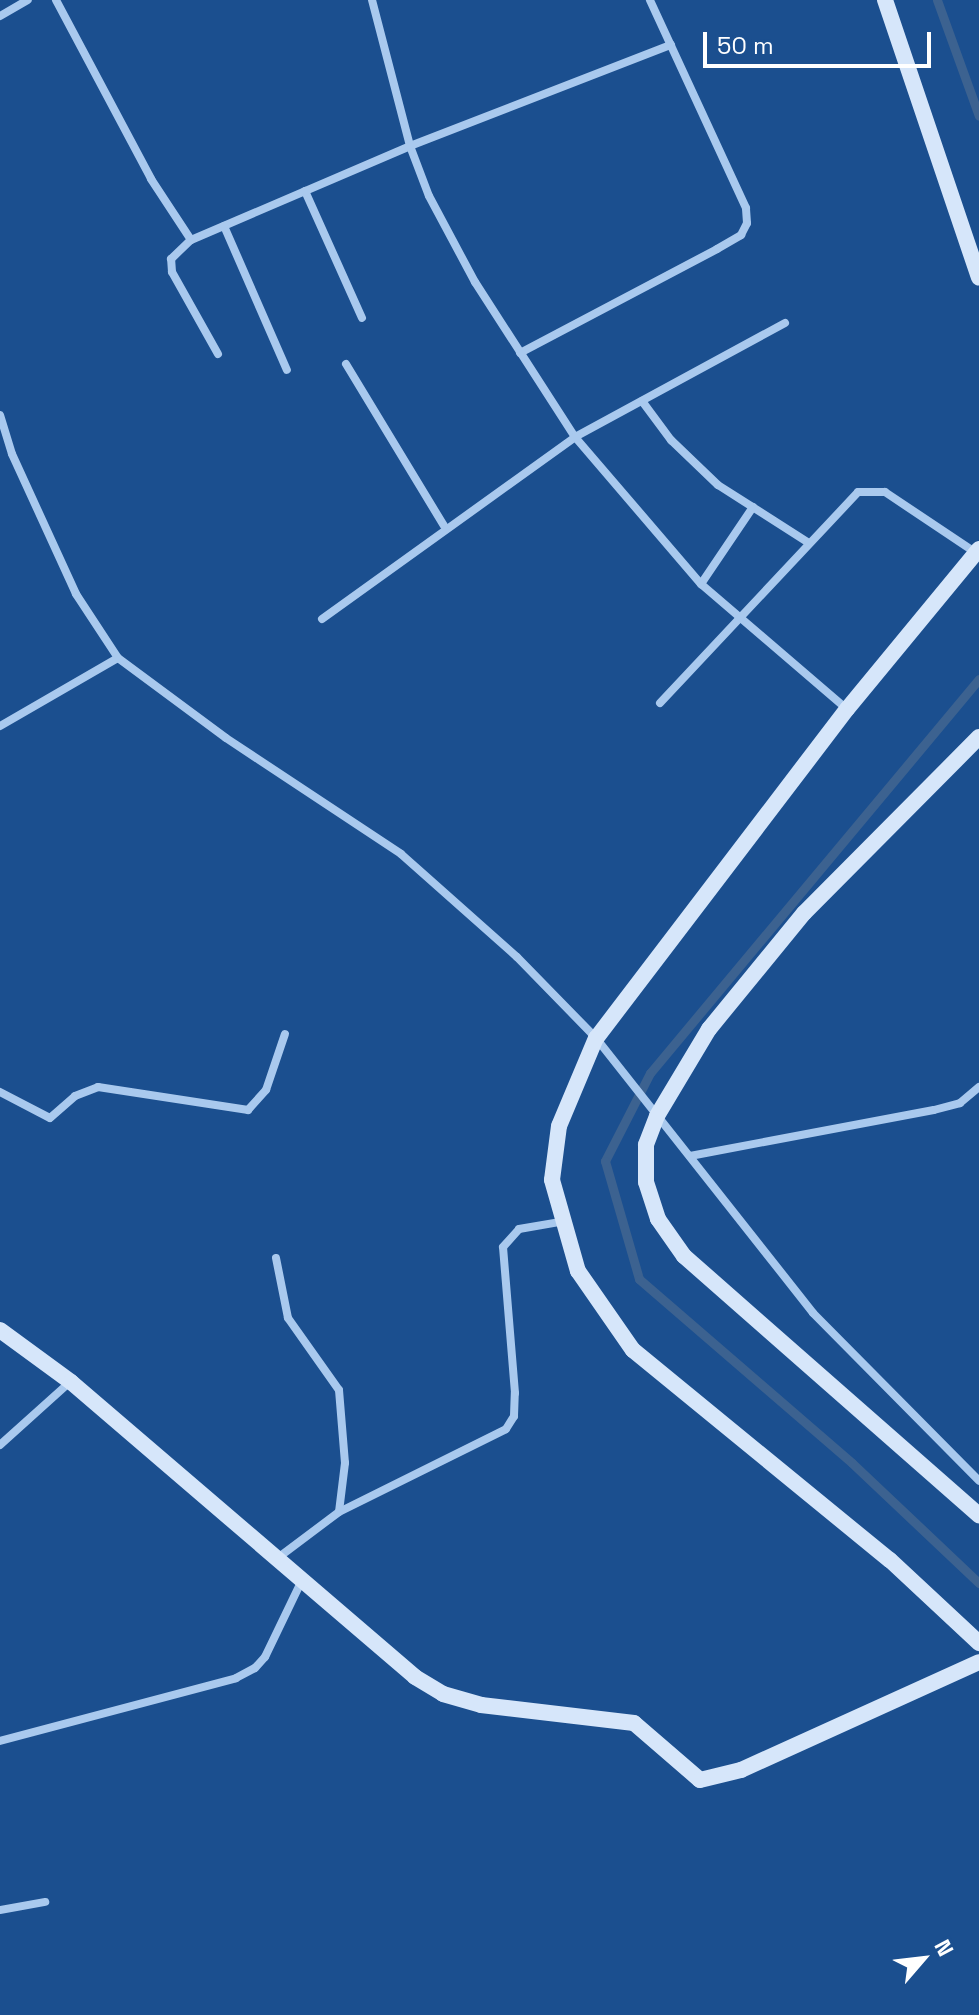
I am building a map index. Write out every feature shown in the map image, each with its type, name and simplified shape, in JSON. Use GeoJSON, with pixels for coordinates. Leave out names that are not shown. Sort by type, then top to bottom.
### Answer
{"type":"FeatureCollection","features":[{"type":"Feature","properties":{"kind":"street"},"geometry":{"type":"LineString","coordinates":[[0,16],[28,0]]}},
{"type":"Feature","properties":{"kind":"street"},"geometry":{"type":"LineString","coordinates":[[56,0],[151,179],[191,240]]}},
{"type":"Feature","properties":{"kind":"street"},"geometry":{"type":"LineString","coordinates":[[372,0],[410,146],[462,258],[575,437],[701,584],[847,709]]}},
{"type":"Feature","properties":{"kind":"street"},"geometry":{"type":"LineString","coordinates":[[520,353],[717,249],[741,235],[747,223],[746,208],[650,0]]}},
{"type":"Feature","properties":{"kind":"street"},"geometry":{"type":"LineString","coordinates":[[885,0],[979,277]]}},
{"type":"Feature","properties":{"kind":"street"},"geometry":{"type":"LineString","coordinates":[[218,354],[172,272],[171,259],[191,240],[410,146],[671,45]]}},
{"type":"Feature","properties":{"kind":"street"},"geometry":{"type":"LineString","coordinates":[[305,191],[362,318]]}},
{"type":"Feature","properties":{"kind":"street"},"geometry":{"type":"LineString","coordinates":[[224,226],[287,370]]}},
{"type":"Feature","properties":{"kind":"street"},"geometry":{"type":"LineString","coordinates":[[322,619],[444,526],[575,437],[785,323]]}},
{"type":"Feature","properties":{"kind":"street"},"geometry":{"type":"LineString","coordinates":[[346,364],[444,526]]}},
{"type":"Feature","properties":{"kind":"street"},"geometry":{"type":"LineString","coordinates":[[642,401],[718,485],[809,543]]}},
{"type":"Feature","properties":{"kind":"street"},"geometry":{"type":"LineString","coordinates":[[0,415],[12,454],[76,594],[118,658],[226,738],[401,854],[517,957],[601,1043],[813,1313],[979,1481]]}},
{"type":"Feature","properties":{"kind":"street"},"geometry":{"type":"LineString","coordinates":[[660,703],[858,492],[870,488],[885,492],[978,551],[847,709],[601,1043],[559,1126],[552,1180],[560,1222],[578,1271],[633,1350],[890,1560],[979,1643]]}},
{"type":"Feature","properties":{"kind":"street"},"geometry":{"type":"LineString","coordinates":[[701,584],[753,507]]}},
{"type":"Feature","properties":{"kind":"street"},"geometry":{"type":"LineString","coordinates":[[0,726],[118,658]]}},
{"type":"Feature","properties":{"kind":"street"},"geometry":{"type":"LineString","coordinates":[[979,737],[804,913],[709,1029],[654,1112],[646,1145],[646,1182],[658,1219],[684,1256],[979,1515]]}},
{"type":"Feature","properties":{"kind":"street"},"geometry":{"type":"LineString","coordinates":[[0,1092],[50,1118],[75,1096],[98,1087],[248,1110],[266,1090],[285,1034]]}},
{"type":"Feature","properties":{"kind":"street"},"geometry":{"type":"LineString","coordinates":[[690,1156],[934,1110],[960,1103],[979,1087]]}},
{"type":"Feature","properties":{"kind":"street"},"geometry":{"type":"LineString","coordinates":[[279,1557],[339,1512],[506,1429],[514,1416],[515,1393],[503,1247],[519,1229],[560,1222]]}},
{"type":"Feature","properties":{"kind":"street"},"geometry":{"type":"LineString","coordinates":[[276,1258],[288,1318],[339,1390],[345,1463],[339,1512]]}},
{"type":"Feature","properties":{"kind":"street"},"geometry":{"type":"LineString","coordinates":[[0,1330],[71,1382],[303,1577],[415,1677],[443,1694],[481,1705],[634,1723],[700,1780],[741,1770],[979,1662]]}},
{"type":"Feature","properties":{"kind":"street"},"geometry":{"type":"LineString","coordinates":[[0,1445],[71,1382]]}},
{"type":"Feature","properties":{"kind":"street"},"geometry":{"type":"LineString","coordinates":[[0,1741],[236,1678],[255,1668],[265,1657],[303,1577]]}},
{"type":"Feature","properties":{"kind":"street"},"geometry":{"type":"LineString","coordinates":[[0,1910],[45,1902]]}},
{"type":"Feature","properties":{"kind":"waterway"},"geometry":{"type":"LineString","coordinates":[[937,0],[979,116]]}},
{"type":"Feature","properties":{"kind":"waterway"},"geometry":{"type":"LineString","coordinates":[[979,679],[650,1073],[605,1161],[639,1279],[852,1463],[979,1583]]}}]}
